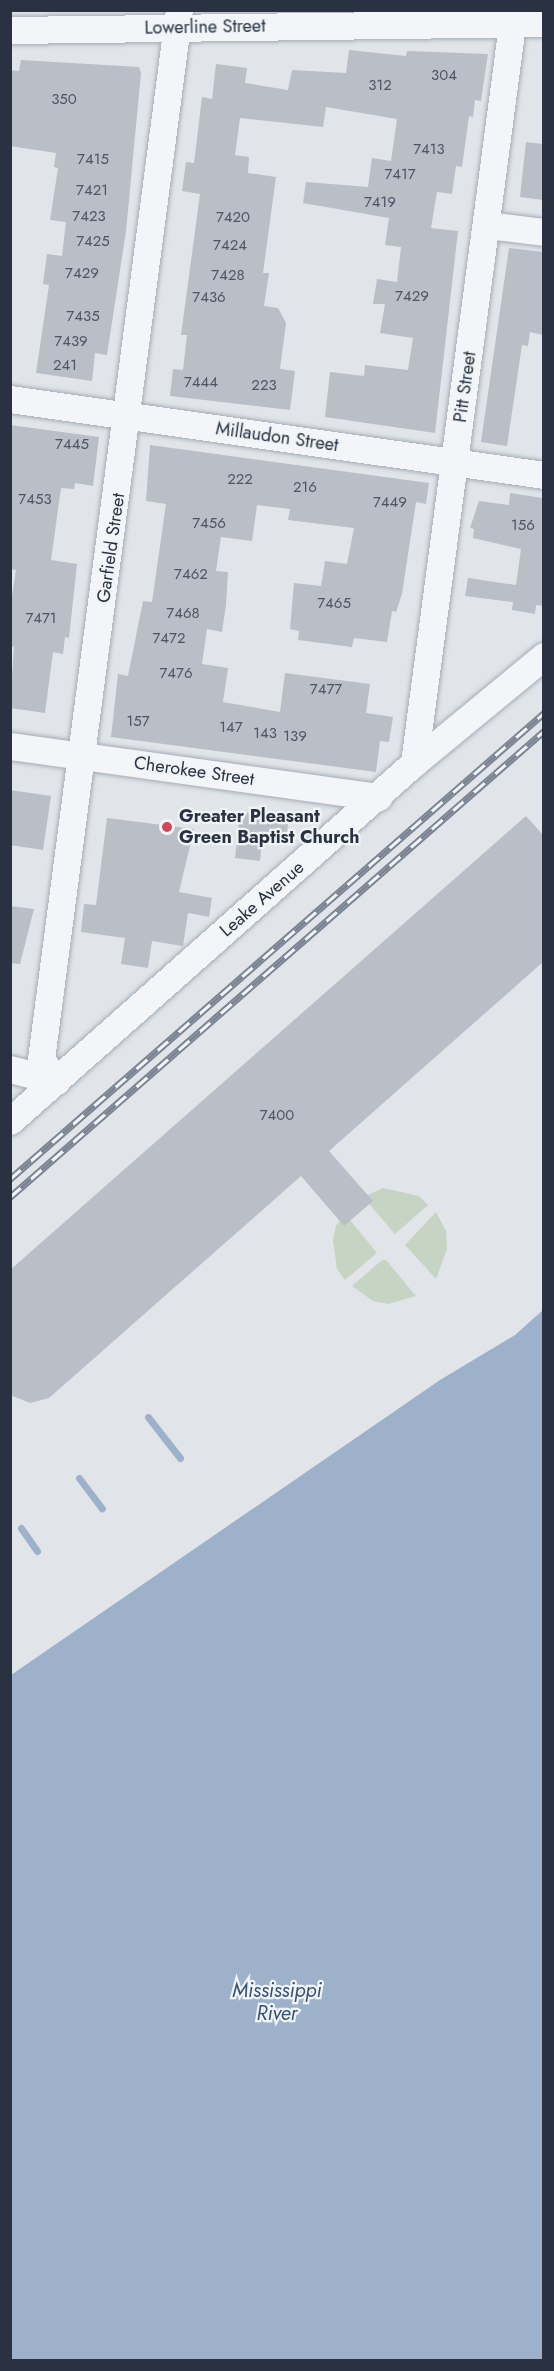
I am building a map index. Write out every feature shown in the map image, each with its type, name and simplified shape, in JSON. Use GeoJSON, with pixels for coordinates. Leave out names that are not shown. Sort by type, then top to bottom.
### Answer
{"type":"FeatureCollection","features":[{"type":"Feature","properties":{"kind":"street","name":"Lowerline Street"},"geometry":{"type":"LineString","coordinates":[[10,30],[180,19],[514,17],[543,23]]}},
{"type":"Feature","properties":{"kind":"street","name":"Pitt Street"},"geometry":{"type":"LineString","coordinates":[[414,763],[488,225],[514,17]]}},
{"type":"Feature","properties":{"kind":"street","name":"Garfield Street"},"geometry":{"type":"LineString","coordinates":[[56,1081],[41,1059],[129,416],[180,19]]}},
{"type":"Feature","properties":{"kind":"street"},"geometry":{"type":"LineString","coordinates":[[488,225],[543,232]]}},
{"type":"Feature","properties":{"kind":"street","name":"Millaudon Street"},"geometry":{"type":"LineString","coordinates":[[10,399],[543,475]]}},
{"type":"Feature","properties":{"kind":"street","name":"Leake Avenue"},"geometry":{"type":"LineString","coordinates":[[10,1121],[414,763],[543,656]]}},
{"type":"Feature","properties":{"kind":"street","name":"Cherokee Street"},"geometry":{"type":"LineString","coordinates":[[10,746],[378,797]]}},
{"type":"Feature","properties":{"kind":"street"},"geometry":{"type":"LineString","coordinates":[[10,1069],[56,1081]]}},
{"type":"Feature","properties":{"kind":"green space"},"geometry":{"type":"Polygon","coordinates":[[[383,1188],[419,1196],[428,1205],[395,1234],[363,1197],[383,1188]]]}},
{"type":"Feature","properties":{"kind":"green space"},"geometry":{"type":"Polygon","coordinates":[[[436,1212],[446,1231],[447,1249],[436,1279],[405,1245],[436,1212]]]}},
{"type":"Feature","properties":{"kind":"green space"},"geometry":{"type":"Polygon","coordinates":[[[346,1215],[377,1253],[345,1280],[337,1269],[333,1240],[336,1225],[346,1215]]]}},
{"type":"Feature","properties":{"kind":"green space"},"geometry":{"type":"Polygon","coordinates":[[[382,1260],[386,1260],[416,1296],[388,1304],[373,1301],[352,1286],[382,1260]]]}},
{"type":"Feature","properties":{"kind":"water","name":"Mississippi River"},"geometry":{"type":"Polygon","coordinates":[[[543,1290],[543,2360],[11,2360],[11,1645],[543,1290]]]}},
{"type":"Feature","properties":{"kind":"pier"},"geometry":{"type":"Polygon","coordinates":[[[544,1287],[543,1310],[515,1335],[440,1380],[11,1675],[10,1641],[544,1287]]]}},
{"type":"Feature","properties":{"kind":"building"},"geometry":{"type":"Polygon","coordinates":[[[349,50],[406,56],[407,51],[488,54],[481,101],[475,100],[473,117],[469,116],[462,167],[456,166],[452,194],[437,192],[431,228],[458,231],[435,433],[325,417],[330,372],[364,376],[365,365],[408,370],[413,338],[380,333],[385,304],[373,304],[377,279],[397,282],[401,247],[385,245],[389,218],[303,203],[306,182],[368,187],[372,158],[391,161],[397,119],[326,107],[323,127],[240,118],[235,155],[249,157],[248,173],[276,177],[263,273],[269,273],[264,306],[278,308],[286,323],[280,369],[295,371],[290,410],[170,396],[173,369],[183,370],[187,335],[181,335],[200,194],[182,191],[186,162],[194,163],[202,97],[212,99],[216,64],[247,68],[245,83],[288,90],[292,70],[346,73],[349,50]]]}},
{"type":"Feature","properties":{"kind":"building"},"geometry":{"type":"Polygon","coordinates":[[[21,60],[139,67],[141,73],[126,231],[107,355],[95,353],[92,381],[36,373],[49,285],[43,284],[47,254],[62,256],[66,222],[50,220],[58,168],[54,167],[56,153],[10,146],[10,70],[19,71],[21,60]]]}},
{"type":"Feature","properties":{"kind":"building"},"geometry":{"type":"Polygon","coordinates":[[[526,142],[543,144],[543,200],[520,197],[526,142]]]}},
{"type":"Feature","properties":{"kind":"building"},"geometry":{"type":"Polygon","coordinates":[[[509,248],[543,252],[543,335],[530,332],[528,346],[522,345],[507,446],[481,442],[509,248]]]}},
{"type":"Feature","properties":{"kind":"building"},"geometry":{"type":"Polygon","coordinates":[[[10,425],[99,437],[93,486],[75,483],[74,489],[61,488],[51,560],[77,564],[69,638],[65,637],[63,654],[53,652],[45,713],[10,708],[14,647],[10,646],[10,609],[16,570],[10,569],[10,425]]]}},
{"type":"Feature","properties":{"kind":"building"},"geometry":{"type":"Polygon","coordinates":[[[150,445],[429,483],[426,504],[416,502],[402,594],[396,612],[392,611],[387,642],[354,638],[352,647],[298,640],[299,631],[290,629],[294,583],[321,586],[325,561],[347,564],[354,528],[288,520],[290,509],[257,505],[252,541],[221,537],[216,571],[228,572],[222,632],[207,629],[202,664],[228,668],[223,702],[280,712],[285,673],[370,684],[366,713],[393,717],[389,742],[380,741],[376,772],[111,737],[118,674],[128,676],[143,601],[152,602],[166,504],[146,501],[150,445]]]}},
{"type":"Feature","properties":{"kind":"building"},"geometry":{"type":"Polygon","coordinates":[[[510,493],[543,498],[543,606],[536,605],[535,614],[512,610],[513,602],[465,596],[468,578],[516,585],[521,549],[473,538],[474,529],[470,528],[479,501],[509,505],[510,493]]]}},
{"type":"Feature","properties":{"kind":"building"},"geometry":{"type":"Polygon","coordinates":[[[10,790],[51,796],[43,850],[10,845],[10,790]]]}},
{"type":"Feature","properties":{"kind":"building"},"geometry":{"type":"Polygon","coordinates":[[[240,812],[289,817],[286,840],[262,838],[260,861],[235,858],[240,812]]]}},
{"type":"Feature","properties":{"kind":"building"},"geometry":{"type":"Polygon","coordinates":[[[526,816],[543,835],[543,962],[329,1151],[373,1201],[344,1226],[301,1176],[49,1398],[30,1403],[10,1395],[10,1270],[526,816]]]}},
{"type":"Feature","properties":{"kind":"building"},"geometry":{"type":"Polygon","coordinates":[[[107,818],[194,829],[179,892],[212,898],[209,917],[188,913],[183,946],[152,941],[148,968],[121,964],[125,938],[81,932],[84,904],[96,905],[107,818]]]}},
{"type":"Feature","properties":{"kind":"building"},"geometry":{"type":"Polygon","coordinates":[[[10,906],[34,909],[20,964],[10,963],[10,906]]]}},
{"type":"Feature","properties":{"kind":"waterway"},"geometry":{"type":"LineString","coordinates":[[148,1417],[180,1458]]}},
{"type":"Feature","properties":{"kind":"waterway"},"geometry":{"type":"LineString","coordinates":[[79,1478],[102,1508]]}},
{"type":"Feature","properties":{"kind":"waterway"},"geometry":{"type":"LineString","coordinates":[[21,1528],[37,1551]]}},
{"type":"Feature","properties":{"kind":"railway"},"geometry":{"type":"LineString","coordinates":[[10,1179],[544,713]]}},
{"type":"Feature","properties":{"kind":"railway"},"geometry":{"type":"LineString","coordinates":[[10,1197],[544,731]]}},
{"type":"Feature","properties":{"kind":"place","name":"Greater Pleasant Green Baptist Church"},"geometry":{"type":"Point","coordinates":[167,827]}}]}
